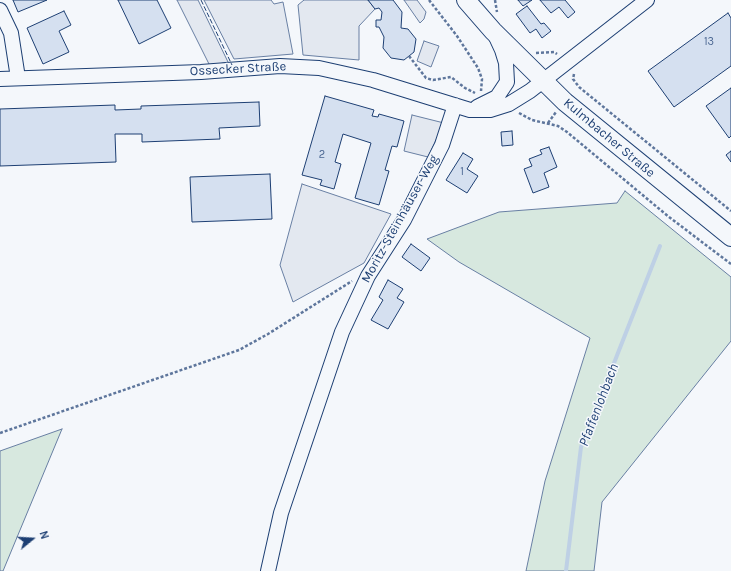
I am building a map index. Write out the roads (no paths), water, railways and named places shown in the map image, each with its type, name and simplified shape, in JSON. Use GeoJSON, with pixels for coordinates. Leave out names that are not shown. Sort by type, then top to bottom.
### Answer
{"type":"FeatureCollection","features":[{"type":"Feature","properties":{"kind":"main road","name":"Kulmbacher Straße"},"geometry":{"type":"LineString","coordinates":[[466,0],[495,23],[542,82],[731,237]]}},
{"type":"Feature","properties":{"kind":"street","name":"Ossecker Straße"},"geometry":{"type":"LineString","coordinates":[[488,101],[519,99],[647,0]]}},
{"type":"Feature","properties":{"kind":"street"},"geometry":{"type":"LineString","coordinates":[[0,10],[11,33],[18,78]]}},
{"type":"Feature","properties":{"kind":"street","name":"Kulmbacher Straße"},"geometry":{"type":"LineString","coordinates":[[495,23],[506,62]]}},
{"type":"Feature","properties":{"kind":"street","name":"Ossecker Straße"},"geometry":{"type":"LineString","coordinates":[[0,79],[304,67],[338,71],[373,80],[470,110],[497,97],[504,88],[507,76],[506,62]]}},
{"type":"Feature","properties":{"kind":"street","name":"Moritz-Steinhäuser-Weg"},"geometry":{"type":"LineString","coordinates":[[268,571],[281,513],[342,332],[368,276],[407,213],[442,145],[455,105]]}},
{"type":"Feature","properties":{"kind":"waterway","name":"Pfaffenlohbach"},"geometry":{"type":"LineString","coordinates":[[566,571],[581,447],[660,246]]}}]}
